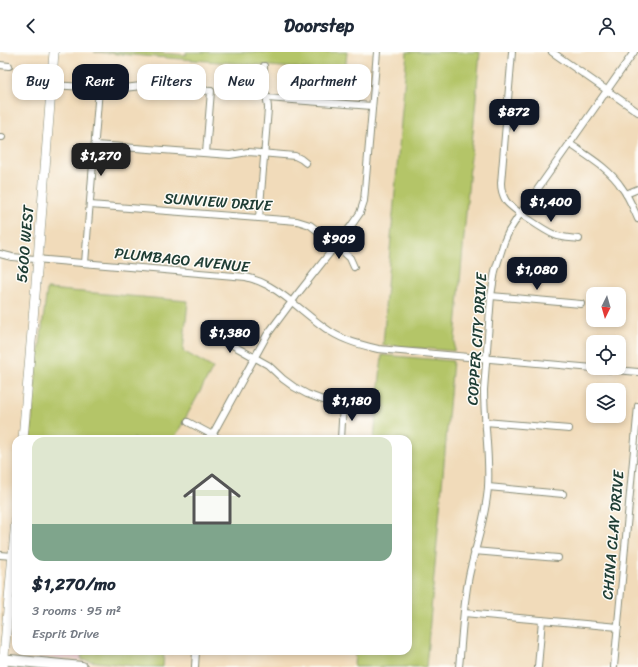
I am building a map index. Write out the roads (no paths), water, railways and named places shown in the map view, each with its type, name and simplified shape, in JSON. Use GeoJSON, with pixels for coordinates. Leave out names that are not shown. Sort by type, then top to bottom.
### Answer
{"type":"FeatureCollection","features":[{"type":"Feature","properties":{"kind":"main road","name":"5600 WEST"},"geometry":{"type":"LineString","coordinates":[[53,64],[54,52]]}},
{"type":"Feature","properties":{"kind":"main road","name":"5600 WEST"},"geometry":{"type":"LineString","coordinates":[[23,435],[51,100]]}},
{"type":"Feature","properties":{"kind":"main road"},"geometry":{"type":"LineString","coordinates":[[12,566],[2,662],[82,667]]}},
{"type":"Feature","properties":{"kind":"street"},"geometry":{"type":"LineString","coordinates":[[212,435],[267,335],[357,218],[362,207],[377,52]]}},
{"type":"Feature","properties":{"kind":"street"},"geometry":{"type":"LineString","coordinates":[[512,52],[501,188],[503,194],[508,203],[545,230],[567,238],[579,239]]}},
{"type":"Feature","properties":{"kind":"street"},"geometry":{"type":"LineString","coordinates":[[552,52],[638,112]]}},
{"type":"Feature","properties":{"kind":"street","name":"COPPER CITY DRIVE"},"geometry":{"type":"LineString","coordinates":[[459,667],[467,586],[474,551],[486,510],[489,458],[484,398],[491,296],[495,271],[509,232],[521,213],[634,52]]}},
{"type":"Feature","properties":{"kind":"street"},"geometry":{"type":"LineString","coordinates":[[0,65],[9,66]]}},
{"type":"Feature","properties":{"kind":"street"},"geometry":{"type":"LineString","coordinates":[[129,87],[141,86],[211,91],[206,153]]}},
{"type":"Feature","properties":{"kind":"street"},"geometry":{"type":"LineString","coordinates":[[269,98],[372,106]]}},
{"type":"Feature","properties":{"kind":"street"},"geometry":{"type":"LineString","coordinates":[[85,263],[98,100]]}},
{"type":"Feature","properties":{"kind":"street"},"geometry":{"type":"LineString","coordinates":[[259,218],[268,109],[267,100]]}},
{"type":"Feature","properties":{"kind":"street"},"geometry":{"type":"LineString","coordinates":[[508,109],[518,110]]}},
{"type":"Feature","properties":{"kind":"street"},"geometry":{"type":"LineString","coordinates":[[570,144],[595,161],[619,183],[638,219]]}},
{"type":"Feature","properties":{"kind":"street"},"geometry":{"type":"LineString","coordinates":[[95,145],[230,155],[248,152],[295,156],[301,158],[306,163]]}},
{"type":"Feature","properties":{"kind":"street"},"geometry":{"type":"LineString","coordinates":[[626,194],[638,189]]}},
{"type":"Feature","properties":{"kind":"street","name":"SUNVIEW DRIVE"},"geometry":{"type":"LineString","coordinates":[[90,205],[303,222],[310,225],[350,258],[354,267]]}},
{"type":"Feature","properties":{"kind":"street","name":"PLUMBAGO AVENUE"},"geometry":{"type":"LineString","coordinates":[[0,254],[12,257],[246,277],[268,285],[292,301],[332,333],[348,341],[378,349],[638,372]]}},
{"type":"Feature","properties":{"kind":"street"},"geometry":{"type":"LineString","coordinates":[[491,296],[581,304]]}},
{"type":"Feature","properties":{"kind":"street"},"geometry":{"type":"LineString","coordinates":[[218,334],[226,341],[268,365],[294,387],[307,394],[324,400],[343,404],[341,435]]}},
{"type":"Feature","properties":{"kind":"street","name":"CHINA CLAY DRIVE"},"geometry":{"type":"LineString","coordinates":[[614,667],[638,406]]}},
{"type":"Feature","properties":{"kind":"street"},"geometry":{"type":"LineString","coordinates":[[188,422],[208,435]]}},
{"type":"Feature","properties":{"kind":"street"},"geometry":{"type":"LineString","coordinates":[[485,422],[569,429]]}},
{"type":"Feature","properties":{"kind":"street"},"geometry":{"type":"LineString","coordinates":[[488,487],[563,494]]}},
{"type":"Feature","properties":{"kind":"street"},"geometry":{"type":"LineString","coordinates":[[474,551],[558,558]]}},
{"type":"Feature","properties":{"kind":"street"},"geometry":{"type":"LineString","coordinates":[[0,555],[12,556]]}},
{"type":"Feature","properties":{"kind":"street"},"geometry":{"type":"LineString","coordinates":[[464,614],[618,627]]}},
{"type":"Feature","properties":{"kind":"street"},"geometry":{"type":"LineString","coordinates":[[538,667],[542,620]]}},
{"type":"Feature","properties":{"kind":"street"},"geometry":{"type":"LineString","coordinates":[[195,667],[196,655]]}}]}
